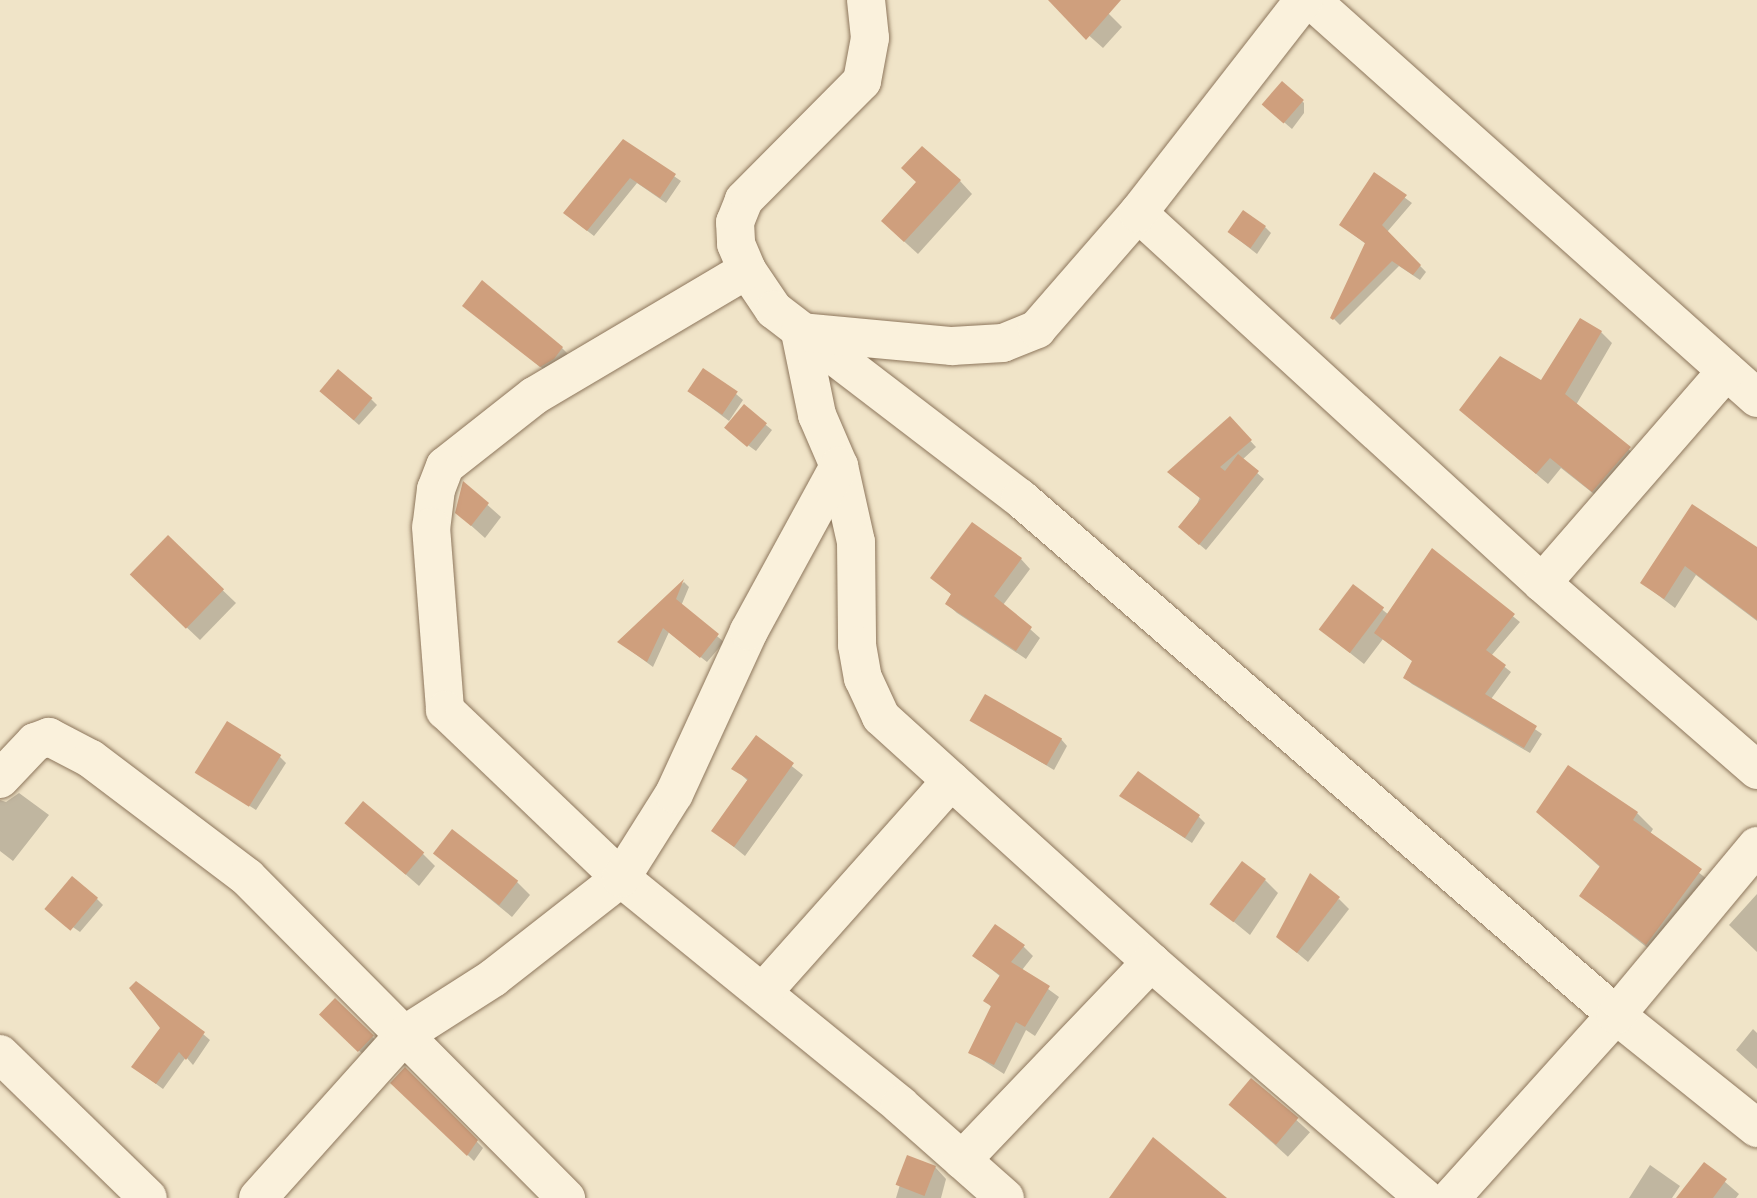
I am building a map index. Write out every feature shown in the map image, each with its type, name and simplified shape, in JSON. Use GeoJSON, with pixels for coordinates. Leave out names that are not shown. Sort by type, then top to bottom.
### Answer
{"type":"FeatureCollection","features":[{"type":"Feature","properties":{"kind":"street"},"geometry":{"type":"LineString","coordinates":[[866,0],[870,38],[862,81],[744,200],[735,222],[736,244],[747,270],[774,310],[1020,498],[1616,1015],[1757,1128]]}},
{"type":"Feature","properties":{"kind":"street"},"geometry":{"type":"LineString","coordinates":[[800,332],[952,346],[1003,343],[1037,329],[1138,213],[1304,0]]}},
{"type":"Feature","properties":{"kind":"street"},"geometry":{"type":"LineString","coordinates":[[1311,0],[1757,398]]}},
{"type":"Feature","properties":{"kind":"street"},"geometry":{"type":"LineString","coordinates":[[1138,213],[1542,583],[1757,770]]}},
{"type":"Feature","properties":{"kind":"street"},"geometry":{"type":"LineString","coordinates":[[747,270],[534,396],[445,466],[436,489],[431,527],[446,709],[621,878],[763,992],[1005,1198]]}},
{"type":"Feature","properties":{"kind":"street"},"geometry":{"type":"LineString","coordinates":[[800,332],[817,415],[839,466],[856,542],[857,645],[869,698],[881,717],[1151,962],[1424,1198]]}},
{"type":"Feature","properties":{"kind":"street"},"geometry":{"type":"LineString","coordinates":[[1542,583],[1726,371]]}},
{"type":"Feature","properties":{"kind":"street"},"geometry":{"type":"LineString","coordinates":[[258,1198],[404,1035],[493,978],[621,878],[674,794],[743,644],[839,466]]}},
{"type":"Feature","properties":{"kind":"street"},"geometry":{"type":"LineString","coordinates":[[0,779],[35,742],[49,737],[65,742],[247,877],[566,1198]]}},
{"type":"Feature","properties":{"kind":"street"},"geometry":{"type":"LineString","coordinates":[[763,992],[951,781]]}},
{"type":"Feature","properties":{"kind":"street"},"geometry":{"type":"LineString","coordinates":[[1451,1198],[1616,1015],[1757,846]]}},
{"type":"Feature","properties":{"kind":"street"},"geometry":{"type":"LineString","coordinates":[[962,1160],[1151,962]]}},
{"type":"Feature","properties":{"kind":"street"},"geometry":{"type":"LineString","coordinates":[[0,1054],[148,1198]]}},
{"type":"Feature","properties":{"kind":"building"},"geometry":{"type":"Polygon","coordinates":[[[1048,0],[1121,0],[1086,40],[1048,0]]]}},
{"type":"Feature","properties":{"kind":"building"},"geometry":{"type":"Polygon","coordinates":[[[1282,81],[1304,100],[1284,123],[1262,104],[1282,81]]]}},
{"type":"Feature","properties":{"kind":"building"},"geometry":{"type":"Polygon","coordinates":[[[623,139],[676,174],[660,198],[630,178],[587,231],[563,213],[623,139]]]}},
{"type":"Feature","properties":{"kind":"building"},"geometry":{"type":"Polygon","coordinates":[[[922,146],[961,180],[904,242],[881,221],[916,182],[901,168],[922,146]]]}},
{"type":"Feature","properties":{"kind":"building"},"geometry":{"type":"Polygon","coordinates":[[[1374,172],[1407,195],[1382,225],[1421,265],[1413,275],[1392,261],[1333,320],[1330,318],[1365,243],[1339,225],[1374,172]]]}},
{"type":"Feature","properties":{"kind":"building"},"geometry":{"type":"Polygon","coordinates":[[[1243,210],[1266,226],[1250,248],[1228,232],[1243,210]]]}},
{"type":"Feature","properties":{"kind":"building"},"geometry":{"type":"Polygon","coordinates":[[[482,280],[563,347],[554,359],[540,367],[462,306],[482,280]]]}},
{"type":"Feature","properties":{"kind":"building"},"geometry":{"type":"Polygon","coordinates":[[[1580,318],[1602,331],[1565,394],[1631,447],[1592,492],[1550,458],[1536,474],[1459,410],[1500,356],[1541,380],[1580,318]]]}},
{"type":"Feature","properties":{"kind":"building"},"geometry":{"type":"Polygon","coordinates":[[[703,368],[738,391],[722,415],[687,391],[703,368]]]}},
{"type":"Feature","properties":{"kind":"building"},"geometry":{"type":"Polygon","coordinates":[[[338,369],[372,398],[354,420],[319,391],[338,369]]]}},
{"type":"Feature","properties":{"kind":"building"},"geometry":{"type":"Polygon","coordinates":[[[744,404],[767,423],[747,447],[724,428],[744,404]]]}},
{"type":"Feature","properties":{"kind":"building"},"geometry":{"type":"Polygon","coordinates":[[[1230,416],[1252,440],[1220,467],[1225,471],[1238,454],[1259,471],[1199,545],[1178,527],[1201,499],[1167,472],[1230,416]]]}},
{"type":"Feature","properties":{"kind":"building"},"geometry":{"type":"Polygon","coordinates":[[[463,481],[489,503],[471,526],[455,513],[463,481]]]}},
{"type":"Feature","properties":{"kind":"building"},"geometry":{"type":"Polygon","coordinates":[[[1692,504],[1757,547],[1757,620],[1685,566],[1664,599],[1640,583],[1692,504]]]}},
{"type":"Feature","properties":{"kind":"building"},"geometry":{"type":"Polygon","coordinates":[[[972,522],[1022,558],[994,596],[1032,627],[1016,651],[945,604],[951,594],[930,578],[972,522]]]}},
{"type":"Feature","properties":{"kind":"building"},"geometry":{"type":"Polygon","coordinates":[[[168,535],[224,589],[186,629],[130,575],[168,535]]]}},
{"type":"Feature","properties":{"kind":"building"},"geometry":{"type":"Polygon","coordinates":[[[1432,548],[1515,614],[1486,650],[1506,665],[1485,694],[1537,726],[1524,748],[1403,678],[1412,661],[1374,633],[1432,548]]]}},
{"type":"Feature","properties":{"kind":"building"},"geometry":{"type":"Polygon","coordinates":[[[684,579],[676,599],[719,634],[700,658],[663,628],[647,662],[617,642],[684,579]]]}},
{"type":"Feature","properties":{"kind":"building"},"geometry":{"type":"Polygon","coordinates":[[[1353,584],[1384,607],[1350,653],[1319,630],[1353,584]]]}},
{"type":"Feature","properties":{"kind":"building"},"geometry":{"type":"Polygon","coordinates":[[[985,694],[1062,738],[1047,765],[970,721],[985,694]]]}},
{"type":"Feature","properties":{"kind":"building"},"geometry":{"type":"Polygon","coordinates":[[[227,721],[281,755],[249,807],[195,773],[227,721]]]}},
{"type":"Feature","properties":{"kind":"building"},"geometry":{"type":"Polygon","coordinates":[[[756,735],[794,763],[734,847],[711,831],[748,779],[731,769],[756,735]]]}},
{"type":"Feature","properties":{"kind":"building"},"geometry":{"type":"Polygon","coordinates":[[[1568,765],[1638,812],[1633,820],[1702,869],[1646,945],[1579,896],[1600,866],[1536,812],[1568,765]]]}},
{"type":"Feature","properties":{"kind":"building"},"geometry":{"type":"Polygon","coordinates":[[[1138,771],[1200,815],[1185,838],[1119,796],[1138,771]]]}},
{"type":"Feature","properties":{"kind":"building"},"geometry":{"type":"Polygon","coordinates":[[[363,801],[424,852],[406,875],[344,823],[363,801]]]}},
{"type":"Feature","properties":{"kind":"building"},"geometry":{"type":"Polygon","coordinates":[[[452,829],[518,881],[499,905],[433,853],[452,829]]]}},
{"type":"Feature","properties":{"kind":"building"},"geometry":{"type":"Polygon","coordinates":[[[1242,861],[1266,879],[1233,922],[1210,904],[1242,861]]]}},
{"type":"Feature","properties":{"kind":"building"},"geometry":{"type":"Polygon","coordinates":[[[1310,873],[1340,897],[1297,953],[1276,937],[1310,873]]]}},
{"type":"Feature","properties":{"kind":"building"},"geometry":{"type":"Polygon","coordinates":[[[72,876],[98,898],[70,931],[44,909],[72,876]]]}},
{"type":"Feature","properties":{"kind":"building"},"geometry":{"type":"Polygon","coordinates":[[[995,924],[1025,945],[1011,962],[1050,986],[1025,1027],[1016,1022],[994,1065],[968,1053],[991,1006],[983,1001],[1000,975],[972,956],[995,924]]]}},
{"type":"Feature","properties":{"kind":"building"},"geometry":{"type":"Polygon","coordinates":[[[136,981],[205,1032],[186,1060],[179,1052],[156,1084],[131,1067],[160,1028],[129,988],[136,981]]]}},
{"type":"Feature","properties":{"kind":"building"},"geometry":{"type":"Polygon","coordinates":[[[335,998],[374,1036],[358,1052],[319,1015],[335,998]]]}},
{"type":"Feature","properties":{"kind":"building"},"geometry":{"type":"Polygon","coordinates":[[[405,1067],[478,1140],[467,1156],[390,1083],[405,1067]]]}},
{"type":"Feature","properties":{"kind":"building"},"geometry":{"type":"Polygon","coordinates":[[[1251,1078],[1298,1118],[1276,1145],[1229,1105],[1251,1078]]]}},
{"type":"Feature","properties":{"kind":"building"},"geometry":{"type":"Polygon","coordinates":[[[1153,1137],[1227,1198],[1109,1198],[1153,1137]]]}},
{"type":"Feature","properties":{"kind":"building"},"geometry":{"type":"Polygon","coordinates":[[[907,1155],[936,1166],[924,1196],[896,1185],[907,1155]]]}},
{"type":"Feature","properties":{"kind":"building"},"geometry":{"type":"Polygon","coordinates":[[[1704,1162],[1727,1179],[1713,1198],[1676,1198],[1704,1162]]]}}]}
